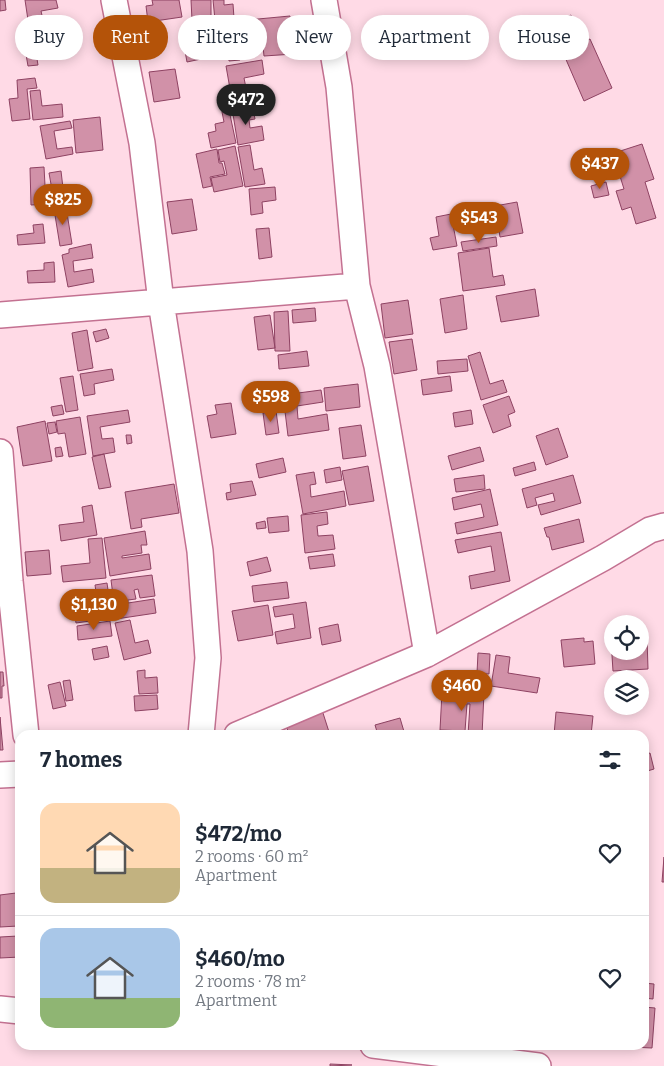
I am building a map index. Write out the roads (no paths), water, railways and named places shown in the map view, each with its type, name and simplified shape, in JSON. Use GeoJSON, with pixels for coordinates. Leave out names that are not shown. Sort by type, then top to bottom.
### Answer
{"type":"FeatureCollection","features":[{"type":"Feature","properties":{"kind":"street"},"geometry":{"type":"LineString","coordinates":[[114,0],[142,143],[161,302],[200,551],[208,658],[201,730]]}},
{"type":"Feature","properties":{"kind":"street"},"geometry":{"type":"LineString","coordinates":[[324,0],[339,87],[358,286],[377,366],[426,654]]}},
{"type":"Feature","properties":{"kind":"street"},"geometry":{"type":"LineString","coordinates":[[0,315],[358,286]]}},
{"type":"Feature","properties":{"kind":"street"},"geometry":{"type":"LineString","coordinates":[[0,452],[10,581],[25,730]]}},
{"type":"Feature","properties":{"kind":"street"},"geometry":{"type":"LineString","coordinates":[[249,730],[426,654],[603,558],[650,530],[664,526]]}},
{"type":"Feature","properties":{"kind":"street"},"geometry":{"type":"LineString","coordinates":[[0,775],[15,774]]}},
{"type":"Feature","properties":{"kind":"street"},"geometry":{"type":"LineString","coordinates":[[0,1009],[15,1010]]}},
{"type":"Feature","properties":{"kind":"street"},"geometry":{"type":"LineString","coordinates":[[412,1050],[538,1066]]}}]}
